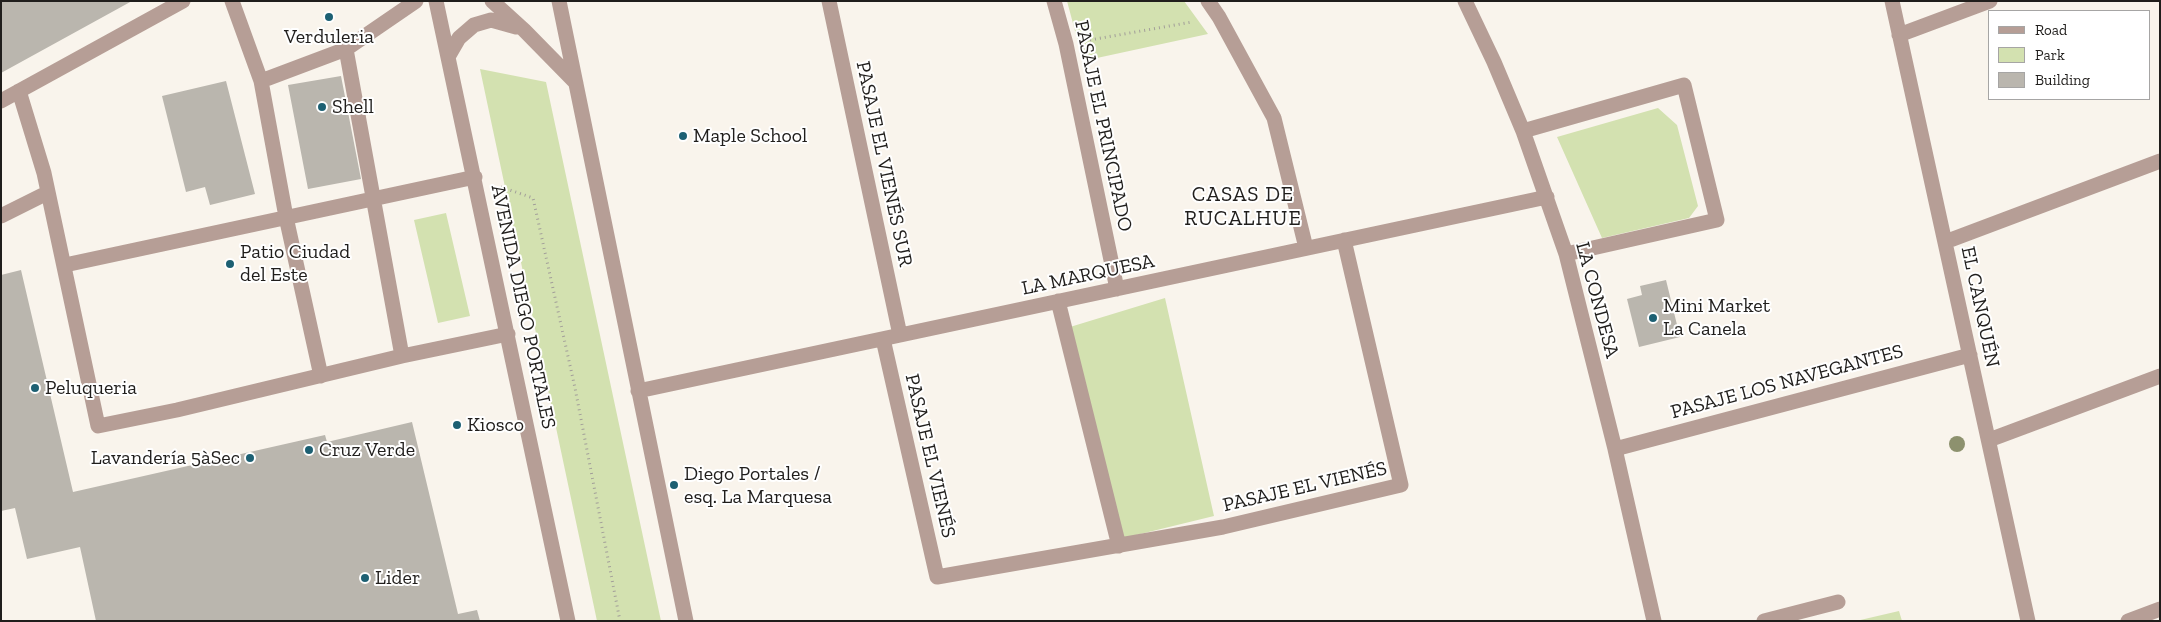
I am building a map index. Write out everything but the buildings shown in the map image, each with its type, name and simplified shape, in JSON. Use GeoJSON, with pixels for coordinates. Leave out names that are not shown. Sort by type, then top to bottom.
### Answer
{"type":"FeatureCollection","features":[{"type":"Feature","properties":{"kind":"street"},"geometry":{"type":"LineString","coordinates":[[1,101],[183,1]]}},
{"type":"Feature","properties":{"kind":"street"},"geometry":{"type":"LineString","coordinates":[[232,1],[261,81],[286,217],[321,376]]}},
{"type":"Feature","properties":{"kind":"street"},"geometry":{"type":"LineString","coordinates":[[261,81],[346,49],[416,1]]}},
{"type":"Feature","properties":{"kind":"street","name":"AVENIDA DIEGO PORTALES"},"geometry":{"type":"LineString","coordinates":[[436,1],[476,179],[568,621]]}},
{"type":"Feature","properties":{"kind":"street"},"geometry":{"type":"LineString","coordinates":[[492,1],[524,30],[576,83]]}},
{"type":"Feature","properties":{"kind":"street"},"geometry":{"type":"LineString","coordinates":[[559,1],[686,621]]}},
{"type":"Feature","properties":{"kind":"street","name":"PASAJE EL VIENÉS SUR"},"geometry":{"type":"LineString","coordinates":[[829,1],[900,335]]}},
{"type":"Feature","properties":{"kind":"street","name":"PASAJE EL PRINCIPADO"},"geometry":{"type":"LineString","coordinates":[[1054,1],[1066,44],[1117,289]]}},
{"type":"Feature","properties":{"kind":"street"},"geometry":{"type":"LineString","coordinates":[[1208,1],[1219,17],[1274,118],[1306,248]]}},
{"type":"Feature","properties":{"kind":"street","name":"LA CONDESA"},"geometry":{"type":"LineString","coordinates":[[1465,1],[1494,62],[1523,131],[1566,254],[1615,449],[1654,621]]}},
{"type":"Feature","properties":{"kind":"street","name":"EL CANQUÉN"},"geometry":{"type":"LineString","coordinates":[[1892,1],[2028,621]]}},
{"type":"Feature","properties":{"kind":"street"},"geometry":{"type":"LineString","coordinates":[[1900,35],[1990,1]]}},
{"type":"Feature","properties":{"kind":"street"},"geometry":{"type":"LineString","coordinates":[[448,57],[463,34],[474,24],[491,20],[524,30]]}},
{"type":"Feature","properties":{"kind":"street"},"geometry":{"type":"LineString","coordinates":[[346,49],[402,356]]}},
{"type":"Feature","properties":{"kind":"street"},"geometry":{"type":"LineString","coordinates":[[1523,131],[1684,85],[1717,220],[1566,254]]}},
{"type":"Feature","properties":{"kind":"street"},"geometry":{"type":"LineString","coordinates":[[19,91],[37,146],[65,265],[98,426],[177,410],[402,356],[508,334]]}},
{"type":"Feature","properties":{"kind":"street"},"geometry":{"type":"LineString","coordinates":[[1945,242],[2160,161]]}},
{"type":"Feature","properties":{"kind":"street"},"geometry":{"type":"LineString","coordinates":[[65,265],[286,217],[476,179]]}},
{"type":"Feature","properties":{"kind":"street"},"geometry":{"type":"LineString","coordinates":[[1,216],[47,193]]}},
{"type":"Feature","properties":{"kind":"street","name":"LA MARQUESA"},"geometry":{"type":"LineString","coordinates":[[638,391],[1546,197]]}},
{"type":"Feature","properties":{"kind":"street","name":"PASAJE EL VIENÉS"},"geometry":{"type":"LineString","coordinates":[[883,339],[936,577],[1223,526],[1401,485],[1344,240]]}},
{"type":"Feature","properties":{"kind":"street"},"geometry":{"type":"LineString","coordinates":[[1058,301],[1119,546]]}},
{"type":"Feature","properties":{"kind":"street","name":"PASAJE LOS NAVEGANTES"},"geometry":{"type":"LineString","coordinates":[[1615,449],[1970,354]]}},
{"type":"Feature","properties":{"kind":"street"},"geometry":{"type":"LineString","coordinates":[[1989,440],[2160,376]]}},
{"type":"Feature","properties":{"kind":"street"},"geometry":{"type":"LineString","coordinates":[[1764,621],[1838,602]]}},
{"type":"Feature","properties":{"kind":"street"},"geometry":{"type":"LineString","coordinates":[[2128,621],[2160,609]]}},
{"type":"Feature","properties":{"kind":"path"},"geometry":{"type":"LineString","coordinates":[[1066,44],[1219,17]]}},
{"type":"Feature","properties":{"kind":"path"},"geometry":{"type":"LineString","coordinates":[[476,179],[533,198],[575,388],[620,621]]}},
{"type":"Feature","properties":{"kind":"green space"},"geometry":{"type":"Polygon","coordinates":[[[1067,1],[1184,1],[1208,34],[1083,61],[1067,1]]]}},
{"type":"Feature","properties":{"kind":"green space"},"geometry":{"type":"Polygon","coordinates":[[[480,69],[546,82],[661,621],[597,621],[480,69]]]}},
{"type":"Feature","properties":{"kind":"green space"},"geometry":{"type":"Polygon","coordinates":[[[1658,108],[1677,125],[1698,206],[1689,218],[1602,238],[1557,137],[1658,108]]]}},
{"type":"Feature","properties":{"kind":"green space"},"geometry":{"type":"Polygon","coordinates":[[[446,213],[470,316],[438,323],[414,220],[446,213]]]}},
{"type":"Feature","properties":{"kind":"green space"},"geometry":{"type":"Polygon","coordinates":[[[1165,298],[1214,516],[1124,538],[1070,327],[1165,298]]]}},
{"type":"Feature","properties":{"kind":"green space"},"geometry":{"type":"Polygon","coordinates":[[[1899,611],[1902,621],[1856,621],[1899,611]]]}},
{"type":"Feature","properties":{"kind":"place","name":"Verduleria"},"geometry":{"type":"Point","coordinates":[329,17]}},
{"type":"Feature","properties":{"kind":"place","name":"Shell"},"geometry":{"type":"Point","coordinates":[322,107]}},
{"type":"Feature","properties":{"kind":"place","name":"Maple School"},"geometry":{"type":"Point","coordinates":[683,136]}},
{"type":"Feature","properties":{"kind":"place","name":"Patio Ciudad del Este"},"geometry":{"type":"Point","coordinates":[230,264]}},
{"type":"Feature","properties":{"kind":"place","name":"Mini Market La Canela"},"geometry":{"type":"Point","coordinates":[1653,318]}},
{"type":"Feature","properties":{"kind":"place","name":"Peluqueria"},"geometry":{"type":"Point","coordinates":[35,388]}},
{"type":"Feature","properties":{"kind":"place","name":"Kiosco"},"geometry":{"type":"Point","coordinates":[457,425]}},
{"type":"Feature","properties":{"kind":"place","name":"Cruz Verde"},"geometry":{"type":"Point","coordinates":[309,450]}},
{"type":"Feature","properties":{"kind":"place","name":"Lavandería 5àSec"},"geometry":{"type":"Point","coordinates":[250,458]}},
{"type":"Feature","properties":{"kind":"place","name":"Diego Portales / esq. La Marquesa"},"geometry":{"type":"Point","coordinates":[674,485]}},
{"type":"Feature","properties":{"kind":"place","name":"Lider"},"geometry":{"type":"Point","coordinates":[365,578]}},
{"type":"Feature","properties":{"kind":"district","name":"CASAS DE RUCALHUE"},"geometry":{"type":"Point","coordinates":[1243,207]}}]}
